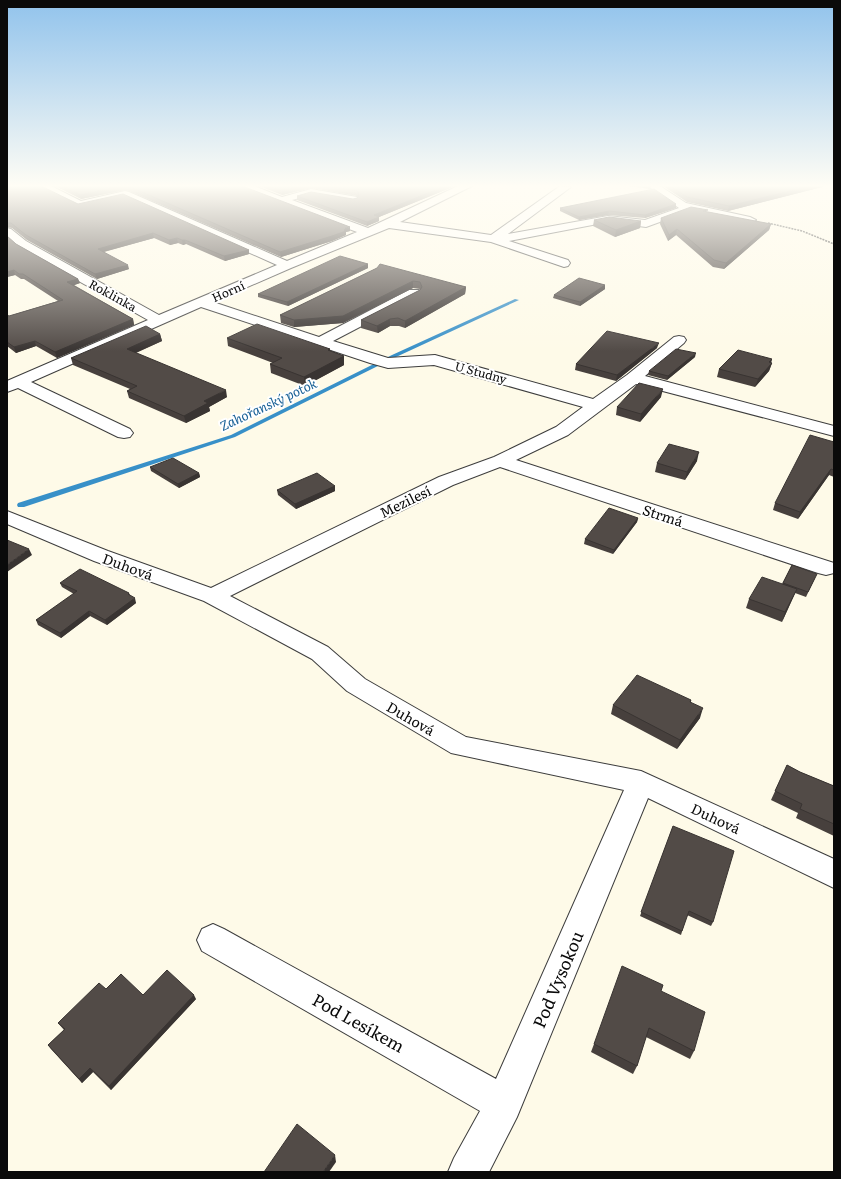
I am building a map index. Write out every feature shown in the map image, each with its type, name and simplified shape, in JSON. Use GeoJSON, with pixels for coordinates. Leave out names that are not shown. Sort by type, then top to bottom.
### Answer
{"type":"FeatureCollection","features":[{"type":"Feature","properties":{"kind":"street","name":"Roklinka"},"geometry":{"type":"LineString","coordinates":[[19,241],[159,321]]}},
{"type":"Feature","properties":{"kind":"street"},"geometry":{"type":"LineString","coordinates":[[232,241],[287,265]]}},
{"type":"Feature","properties":{"kind":"street","name":"Horní"},"geometry":{"type":"LineString","coordinates":[[13,384],[345,241]]}},
{"type":"Feature","properties":{"kind":"street"},"geometry":{"type":"LineString","coordinates":[[499,241],[564,263]]}},
{"type":"Feature","properties":{"kind":"street"},"geometry":{"type":"LineString","coordinates":[[321,342],[414,293]]}},
{"type":"Feature","properties":{"kind":"street","name":"U Studny"},"geometry":{"type":"LineString","coordinates":[[201,303],[382,361],[435,360],[596,404]]}},
{"type":"Feature","properties":{"kind":"street"},"geometry":{"type":"LineString","coordinates":[[265,324],[279,317]]}},
{"type":"Feature","properties":{"kind":"street"},"geometry":{"type":"LineString","coordinates":[[596,404],[633,378],[679,340]]}},
{"type":"Feature","properties":{"kind":"street"},"geometry":{"type":"LineString","coordinates":[[633,378],[834,431]]}},
{"type":"Feature","properties":{"kind":"street","name":"Horní"},"geometry":{"type":"LineString","coordinates":[[13,384],[124,433]]}},
{"type":"Feature","properties":{"kind":"street","name":"Mezilesí"},"geometry":{"type":"LineString","coordinates":[[212,596],[446,481],[500,461],[562,431],[596,404]]}},
{"type":"Feature","properties":{"kind":"street","name":"Strmá"},"geometry":{"type":"LineString","coordinates":[[500,461],[826,568]]}},
{"type":"Feature","properties":{"kind":"street","name":"Duhová"},"geometry":{"type":"LineString","coordinates":[[7,517],[101,556],[212,596],[320,653],[356,685],[460,746],[641,782],[834,874]]}},
{"type":"Feature","properties":{"kind":"street","name":"Pod Vysokou"},"geometry":{"type":"LineString","coordinates":[[468,1172],[504,1104],[641,782]]}},
{"type":"Feature","properties":{"kind":"street","name":"Pod Lesíkem"},"geometry":{"type":"LineString","coordinates":[[213,940],[504,1104]]}},
{"type":"Feature","properties":{"kind":"building"},"geometry":{"type":"Polygon","coordinates":[[[7,241],[13,241],[78,279],[67,282],[133,319],[55,352],[35,341],[14,347],[7,342],[7,315],[9,316],[63,300],[23,274],[19,274],[14,270],[7,272],[7,241]]]}},
{"type":"Feature","properties":{"kind":"building"},"geometry":{"type":"Polygon","coordinates":[[[37,241],[125,241],[98,249],[128,265],[95,274],[37,241]]]}},
{"type":"Feature","properties":{"kind":"building"},"geometry":{"type":"Polygon","coordinates":[[[187,241],[229,241],[249,250],[224,256],[187,241]]]}},
{"type":"Feature","properties":{"kind":"building"},"geometry":{"type":"Polygon","coordinates":[[[255,241],[316,241],[280,252],[255,241]]]}},
{"type":"Feature","properties":{"kind":"building"},"geometry":{"type":"Polygon","coordinates":[[[691,241],[751,241],[726,263],[714,260],[691,241]]]}},
{"type":"Feature","properties":{"kind":"building"},"geometry":{"type":"Polygon","coordinates":[[[340,256],[368,264],[287,302],[258,294],[340,256]]]}},
{"type":"Feature","properties":{"kind":"building"},"geometry":{"type":"Polygon","coordinates":[[[380,264],[466,287],[405,321],[398,318],[390,319],[377,326],[361,320],[420,290],[422,287],[420,282],[413,281],[343,316],[294,320],[280,315],[377,268],[380,264]]]}},
{"type":"Feature","properties":{"kind":"building"},"geometry":{"type":"Polygon","coordinates":[[[579,278],[605,285],[580,302],[554,295],[579,278]]]}},
{"type":"Feature","properties":{"kind":"building"},"geometry":{"type":"Polygon","coordinates":[[[257,324],[330,349],[328,350],[344,356],[304,377],[270,364],[282,358],[227,338],[257,324]]]}},
{"type":"Feature","properties":{"kind":"building"},"geometry":{"type":"Polygon","coordinates":[[[146,326],[160,334],[127,349],[226,390],[204,401],[208,403],[184,416],[127,391],[137,386],[71,358],[146,326]]]}},
{"type":"Feature","properties":{"kind":"building"},"geometry":{"type":"Polygon","coordinates":[[[607,331],[659,343],[617,375],[576,364],[607,331]]]}},
{"type":"Feature","properties":{"kind":"building"},"geometry":{"type":"Polygon","coordinates":[[[676,349],[696,353],[668,376],[649,371],[676,349]]]}},
{"type":"Feature","properties":{"kind":"building"},"geometry":{"type":"Polygon","coordinates":[[[738,350],[772,359],[769,362],[772,363],[758,379],[719,369],[738,350]]]}},
{"type":"Feature","properties":{"kind":"building"},"geometry":{"type":"Polygon","coordinates":[[[639,383],[663,389],[641,414],[617,407],[639,383]]]}},
{"type":"Feature","properties":{"kind":"building"},"geometry":{"type":"Polygon","coordinates":[[[810,435],[834,442],[834,470],[831,469],[800,512],[775,503],[810,435]]]}},
{"type":"Feature","properties":{"kind":"building"},"geometry":{"type":"Polygon","coordinates":[[[669,444],[699,452],[687,472],[657,463],[669,444]]]}},
{"type":"Feature","properties":{"kind":"building"},"geometry":{"type":"Polygon","coordinates":[[[173,458],[199,473],[178,484],[150,467],[173,458]]]}},
{"type":"Feature","properties":{"kind":"building"},"geometry":{"type":"Polygon","coordinates":[[[317,473],[335,486],[295,504],[277,490],[317,473]]]}},
{"type":"Feature","properties":{"kind":"building"},"geometry":{"type":"Polygon","coordinates":[[[609,508],[638,518],[614,550],[585,539],[609,508]]]}},
{"type":"Feature","properties":{"kind":"building"},"geometry":{"type":"Polygon","coordinates":[[[7,540],[29,549],[7,565],[7,540]]]}},
{"type":"Feature","properties":{"kind":"building"},"geometry":{"type":"Polygon","coordinates":[[[792,565],[817,574],[808,592],[783,583],[792,565]]]}},
{"type":"Feature","properties":{"kind":"building"},"geometry":{"type":"Polygon","coordinates":[[[80,569],[129,593],[128,594],[135,598],[105,620],[89,611],[60,633],[36,620],[77,591],[60,583],[80,569]]]}},
{"type":"Feature","properties":{"kind":"building"},"geometry":{"type":"Polygon","coordinates":[[[762,577],[797,589],[785,612],[749,599],[762,577]]]}},
{"type":"Feature","properties":{"kind":"building"},"geometry":{"type":"Polygon","coordinates":[[[637,675],[691,700],[690,702],[703,708],[680,740],[613,705],[637,675]]]}},
{"type":"Feature","properties":{"kind":"building"},"geometry":{"type":"Polygon","coordinates":[[[787,765],[834,786],[834,824],[800,809],[802,804],[775,791],[787,765]]]}},
{"type":"Feature","properties":{"kind":"building"},"geometry":{"type":"Polygon","coordinates":[[[673,826],[734,851],[713,922],[689,911],[682,931],[641,912],[673,826]]]}},
{"type":"Feature","properties":{"kind":"building"},"geometry":{"type":"Polygon","coordinates":[[[622,966],[663,985],[661,991],[705,1012],[694,1051],[649,1028],[637,1066],[594,1044],[622,966]]]}},
{"type":"Feature","properties":{"kind":"building"},"geometry":{"type":"Polygon","coordinates":[[[167,970],[194,995],[109,1086],[90,1068],[79,1079],[48,1045],[65,1029],[58,1023],[99,983],[106,989],[121,974],[143,995],[167,970]]]}},
{"type":"Feature","properties":{"kind":"building"},"geometry":{"type":"Polygon","coordinates":[[[297,1124],[335,1155],[323,1172],[264,1172],[297,1124]]]}},
{"type":"Feature","properties":{"kind":"waterway","name":"Zahořanský potok"},"geometry":{"type":"LineString","coordinates":[[21,505],[233,436],[394,356],[517,300]]}}]}
